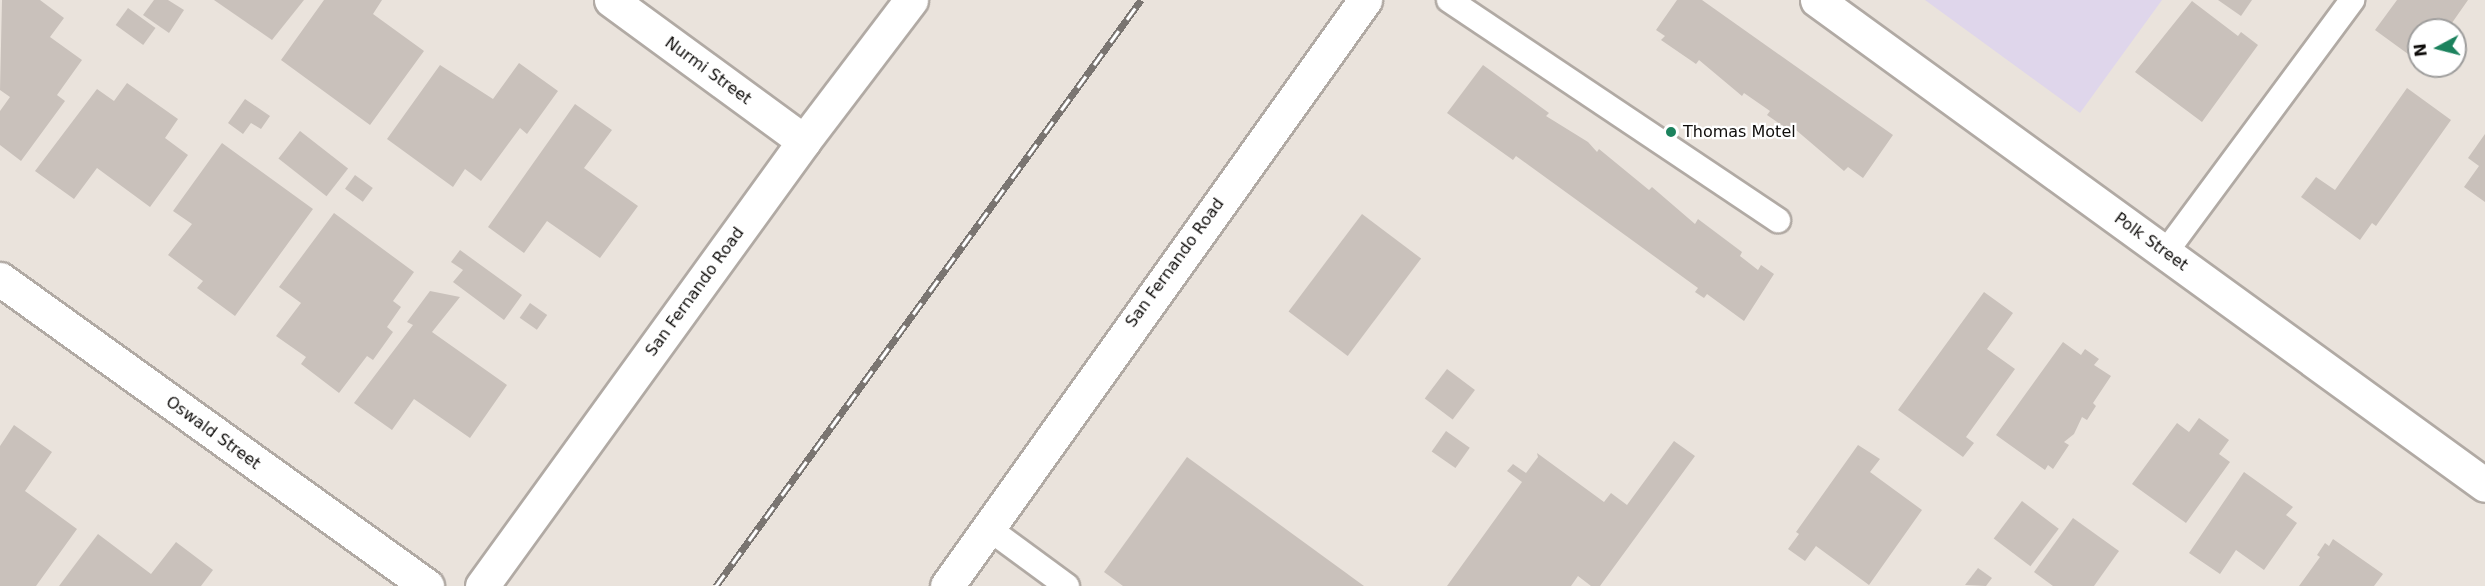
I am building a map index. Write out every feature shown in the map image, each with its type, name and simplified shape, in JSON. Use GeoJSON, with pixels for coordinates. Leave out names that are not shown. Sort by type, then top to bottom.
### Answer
{"type":"FeatureCollection","features":[{"type":"Feature","properties":{"kind":"street","name":"Nurmi Street"},"geometry":{"type":"LineString","coordinates":[[611,0],[804,141]]}},
{"type":"Feature","properties":{"kind":"street","name":"San Fernando Road"},"geometry":{"type":"LineString","coordinates":[[482,586],[804,141],[912,0]]}},
{"type":"Feature","properties":{"kind":"street","name":"San Fernando Road"},"geometry":{"type":"LineString","coordinates":[[947,586],[1365,0]]}},
{"type":"Feature","properties":{"kind":"street","name":"Polk Street"},"geometry":{"type":"LineString","coordinates":[[1817,0],[2485,485]]}},
{"type":"Feature","properties":{"kind":"street","name":"Oswald Street"},"geometry":{"type":"LineString","coordinates":[[0,279],[427,586]]}},
{"type":"Feature","properties":{"kind":"lane"},"geometry":{"type":"LineString","coordinates":[[1449,0],[1778,220]]}},
{"type":"Feature","properties":{"kind":"lane"},"geometry":{"type":"LineString","coordinates":[[2165,253],[2352,0]]}},
{"type":"Feature","properties":{"kind":"lane"},"geometry":{"type":"LineString","coordinates":[[987,528],[1067,586]]}},
{"type":"Feature","properties":{"kind":"shaded area"},"geometry":{"type":"Polygon","coordinates":[[[1925,0],[2162,0],[2080,113],[1925,0]]]}},
{"type":"Feature","properties":{"kind":"building"},"geometry":{"type":"Polygon","coordinates":[[[2,0],[40,0],[64,18],[50,37],[82,60],[57,95],[65,101],[21,161],[0,145],[0,111],[10,97],[0,90],[2,0]]]}},
{"type":"Feature","properties":{"kind":"building"},"geometry":{"type":"Polygon","coordinates":[[[154,0],[168,0],[184,10],[169,33],[143,15],[154,0]]]}},
{"type":"Feature","properties":{"kind":"building"},"geometry":{"type":"Polygon","coordinates":[[[214,0],[304,0],[272,40],[214,0]]]}},
{"type":"Feature","properties":{"kind":"building"},"geometry":{"type":"Polygon","coordinates":[[[324,0],[382,0],[373,14],[424,51],[370,125],[281,60],[324,0]]]}},
{"type":"Feature","properties":{"kind":"building"},"geometry":{"type":"Polygon","coordinates":[[[1677,0],[1702,0],[1893,135],[1863,178],[1848,167],[1844,171],[1796,130],[1793,133],[1767,115],[1770,111],[1744,93],[1742,96],[1699,60],[1696,64],[1661,40],[1665,36],[1656,30],[1677,0]]]}},
{"type":"Feature","properties":{"kind":"building"},"geometry":{"type":"Polygon","coordinates":[[[2218,0],[2252,0],[2241,16],[2218,0]]]}},
{"type":"Feature","properties":{"kind":"building"},"geometry":{"type":"Polygon","coordinates":[[[2397,0],[2468,0],[2455,18],[2407,18],[2407,53],[2375,30],[2397,0]]]}},
{"type":"Feature","properties":{"kind":"building"},"geometry":{"type":"Polygon","coordinates":[[[2192,1],[2238,36],[2241,32],[2258,45],[2202,122],[2135,72],[2192,1]]]}},
{"type":"Feature","properties":{"kind":"building"},"geometry":{"type":"Polygon","coordinates":[[[128,8],[156,28],[143,45],[116,25],[128,8]]]}},
{"type":"Feature","properties":{"kind":"building"},"geometry":{"type":"Polygon","coordinates":[[[519,63],[558,91],[527,134],[520,128],[481,181],[465,169],[453,187],[387,139],[440,65],[493,99],[519,63]]]}},
{"type":"Feature","properties":{"kind":"building"},"geometry":{"type":"Polygon","coordinates":[[[1483,65],[1549,113],[1546,116],[1588,142],[1597,152],[1599,149],[1649,190],[1652,187],[1695,224],[1698,219],[1742,252],[1740,256],[1758,270],[1761,265],[1774,274],[1744,321],[1707,294],[1704,298],[1695,292],[1698,288],[1516,156],[1513,160],[1447,113],[1483,65]]]}},
{"type":"Feature","properties":{"kind":"building"},"geometry":{"type":"Polygon","coordinates":[[[127,83],[178,119],[165,138],[188,155],[150,207],[97,168],[74,199],[35,171],[97,89],[114,101],[127,83]]]}},
{"type":"Feature","properties":{"kind":"building"},"geometry":{"type":"Polygon","coordinates":[[[2407,88],[2451,120],[2376,226],[2372,223],[2360,240],[2301,197],[2316,177],[2335,190],[2407,88]]]}},
{"type":"Feature","properties":{"kind":"building"},"geometry":{"type":"Polygon","coordinates":[[[245,99],[270,116],[261,129],[251,123],[243,134],[228,123],[245,99]]]}},
{"type":"Feature","properties":{"kind":"building"},"geometry":{"type":"Polygon","coordinates":[[[575,104],[612,130],[584,168],[638,206],[600,258],[547,221],[524,253],[488,227],[575,104]]]}},
{"type":"Feature","properties":{"kind":"building"},"geometry":{"type":"Polygon","coordinates":[[[300,131],[348,169],[327,196],[278,159],[300,131]]]}},
{"type":"Feature","properties":{"kind":"building"},"geometry":{"type":"Polygon","coordinates":[[[2485,134],[2485,202],[2464,187],[2479,166],[2468,158],[2485,134]]]}},
{"type":"Feature","properties":{"kind":"building"},"geometry":{"type":"Polygon","coordinates":[[[222,143],[313,209],[235,316],[197,288],[203,281],[168,255],[192,224],[173,211],[222,143]]]}},
{"type":"Feature","properties":{"kind":"building"},"geometry":{"type":"Polygon","coordinates":[[[355,175],[373,188],[363,202],[345,189],[355,175]]]}},
{"type":"Feature","properties":{"kind":"building"},"geometry":{"type":"Polygon","coordinates":[[[334,213],[414,272],[393,301],[401,307],[387,327],[393,332],[373,360],[367,356],[339,393],[301,364],[306,357],[276,336],[301,303],[279,287],[334,213]]]}},
{"type":"Feature","properties":{"kind":"building"},"geometry":{"type":"Polygon","coordinates":[[[1362,214],[1421,259],[1348,356],[1289,311],[1362,214]]]}},
{"type":"Feature","properties":{"kind":"building"},"geometry":{"type":"Polygon","coordinates":[[[460,250],[522,295],[504,320],[453,282],[463,270],[451,262],[460,250]]]}},
{"type":"Feature","properties":{"kind":"building"},"geometry":{"type":"Polygon","coordinates":[[[430,291],[460,297],[432,332],[507,385],[470,438],[414,399],[392,430],[354,403],[413,325],[407,322],[430,291]]]}},
{"type":"Feature","properties":{"kind":"building"},"geometry":{"type":"Polygon","coordinates":[[[1984,292],[2013,313],[1987,349],[2015,369],[1966,437],[1974,443],[1963,457],[1898,410],[1984,292]]]}},
{"type":"Feature","properties":{"kind":"building"},"geometry":{"type":"Polygon","coordinates":[[[530,303],[547,315],[537,330],[520,318],[530,303]]]}},
{"type":"Feature","properties":{"kind":"building"},"geometry":{"type":"Polygon","coordinates":[[[2063,342],[2081,355],[2085,349],[2099,359],[2094,365],[2111,376],[2093,403],[2096,406],[2087,420],[2082,417],[2074,434],[2064,442],[2069,445],[2053,469],[2048,465],[2045,470],[1996,435],[2063,342]]]}},
{"type":"Feature","properties":{"kind":"building"},"geometry":{"type":"Polygon","coordinates":[[[1447,369],[1475,390],[1453,420],[1425,399],[1447,369]]]}},
{"type":"Feature","properties":{"kind":"building"},"geometry":{"type":"Polygon","coordinates":[[[2199,418],[2229,440],[2219,454],[2230,462],[2186,523],[2132,484],[2177,423],[2189,432],[2199,418]]]}},
{"type":"Feature","properties":{"kind":"building"},"geometry":{"type":"Polygon","coordinates":[[[14,425],[52,452],[25,491],[77,529],[36,586],[0,586],[0,446],[14,425]]]}},
{"type":"Feature","properties":{"kind":"building"},"geometry":{"type":"Polygon","coordinates":[[[1446,431],[1470,448],[1455,468],[1432,451],[1446,431]]]}},
{"type":"Feature","properties":{"kind":"building"},"geometry":{"type":"Polygon","coordinates":[[[1674,441],[1695,456],[1600,586],[1591,586],[1578,576],[1571,586],[1447,586],[1522,482],[1507,471],[1513,464],[1526,473],[1538,457],[1537,453],[1604,502],[1611,493],[1627,505],[1674,441]]]}},
{"type":"Feature","properties":{"kind":"building"},"geometry":{"type":"Polygon","coordinates":[[[1858,445],[1880,459],[1870,472],[1922,510],[1869,585],[1816,546],[1805,561],[1788,549],[1799,534],[1796,532],[1858,445]]]}},
{"type":"Feature","properties":{"kind":"building"},"geometry":{"type":"Polygon","coordinates":[[[1187,457],[1364,586],[1123,586],[1104,572],[1187,457]]]}},
{"type":"Feature","properties":{"kind":"building"},"geometry":{"type":"Polygon","coordinates":[[[2244,472],[2293,507],[2286,515],[2297,523],[2264,570],[2236,550],[2220,574],[2189,553],[2244,472]]]}},
{"type":"Feature","properties":{"kind":"building"},"geometry":{"type":"Polygon","coordinates":[[[2022,501],[2059,529],[2030,566],[1994,539],[2022,501]]]}},
{"type":"Feature","properties":{"kind":"building"},"geometry":{"type":"Polygon","coordinates":[[[2073,518],[2119,551],[2094,586],[2053,586],[2034,572],[2073,518]]]}},
{"type":"Feature","properties":{"kind":"building"},"geometry":{"type":"Polygon","coordinates":[[[98,534],[151,574],[176,542],[213,570],[201,586],[59,586],[98,534]]]}},
{"type":"Feature","properties":{"kind":"building"},"geometry":{"type":"Polygon","coordinates":[[[2333,539],[2383,574],[2374,586],[2299,586],[2320,557],[2317,555],[2325,543],[2329,546],[2333,539]]]}},
{"type":"Feature","properties":{"kind":"building"},"geometry":{"type":"Polygon","coordinates":[[[1978,568],[1992,578],[1986,586],[1965,585],[1978,568]]]}},
{"type":"Feature","properties":{"kind":"railway"},"geometry":{"type":"LineString","coordinates":[[716,586],[1141,0]]}},
{"type":"Feature","properties":{"kind":"place","name":"Thomas Motel"},"geometry":{"type":"Point","coordinates":[1671,132]}}]}
